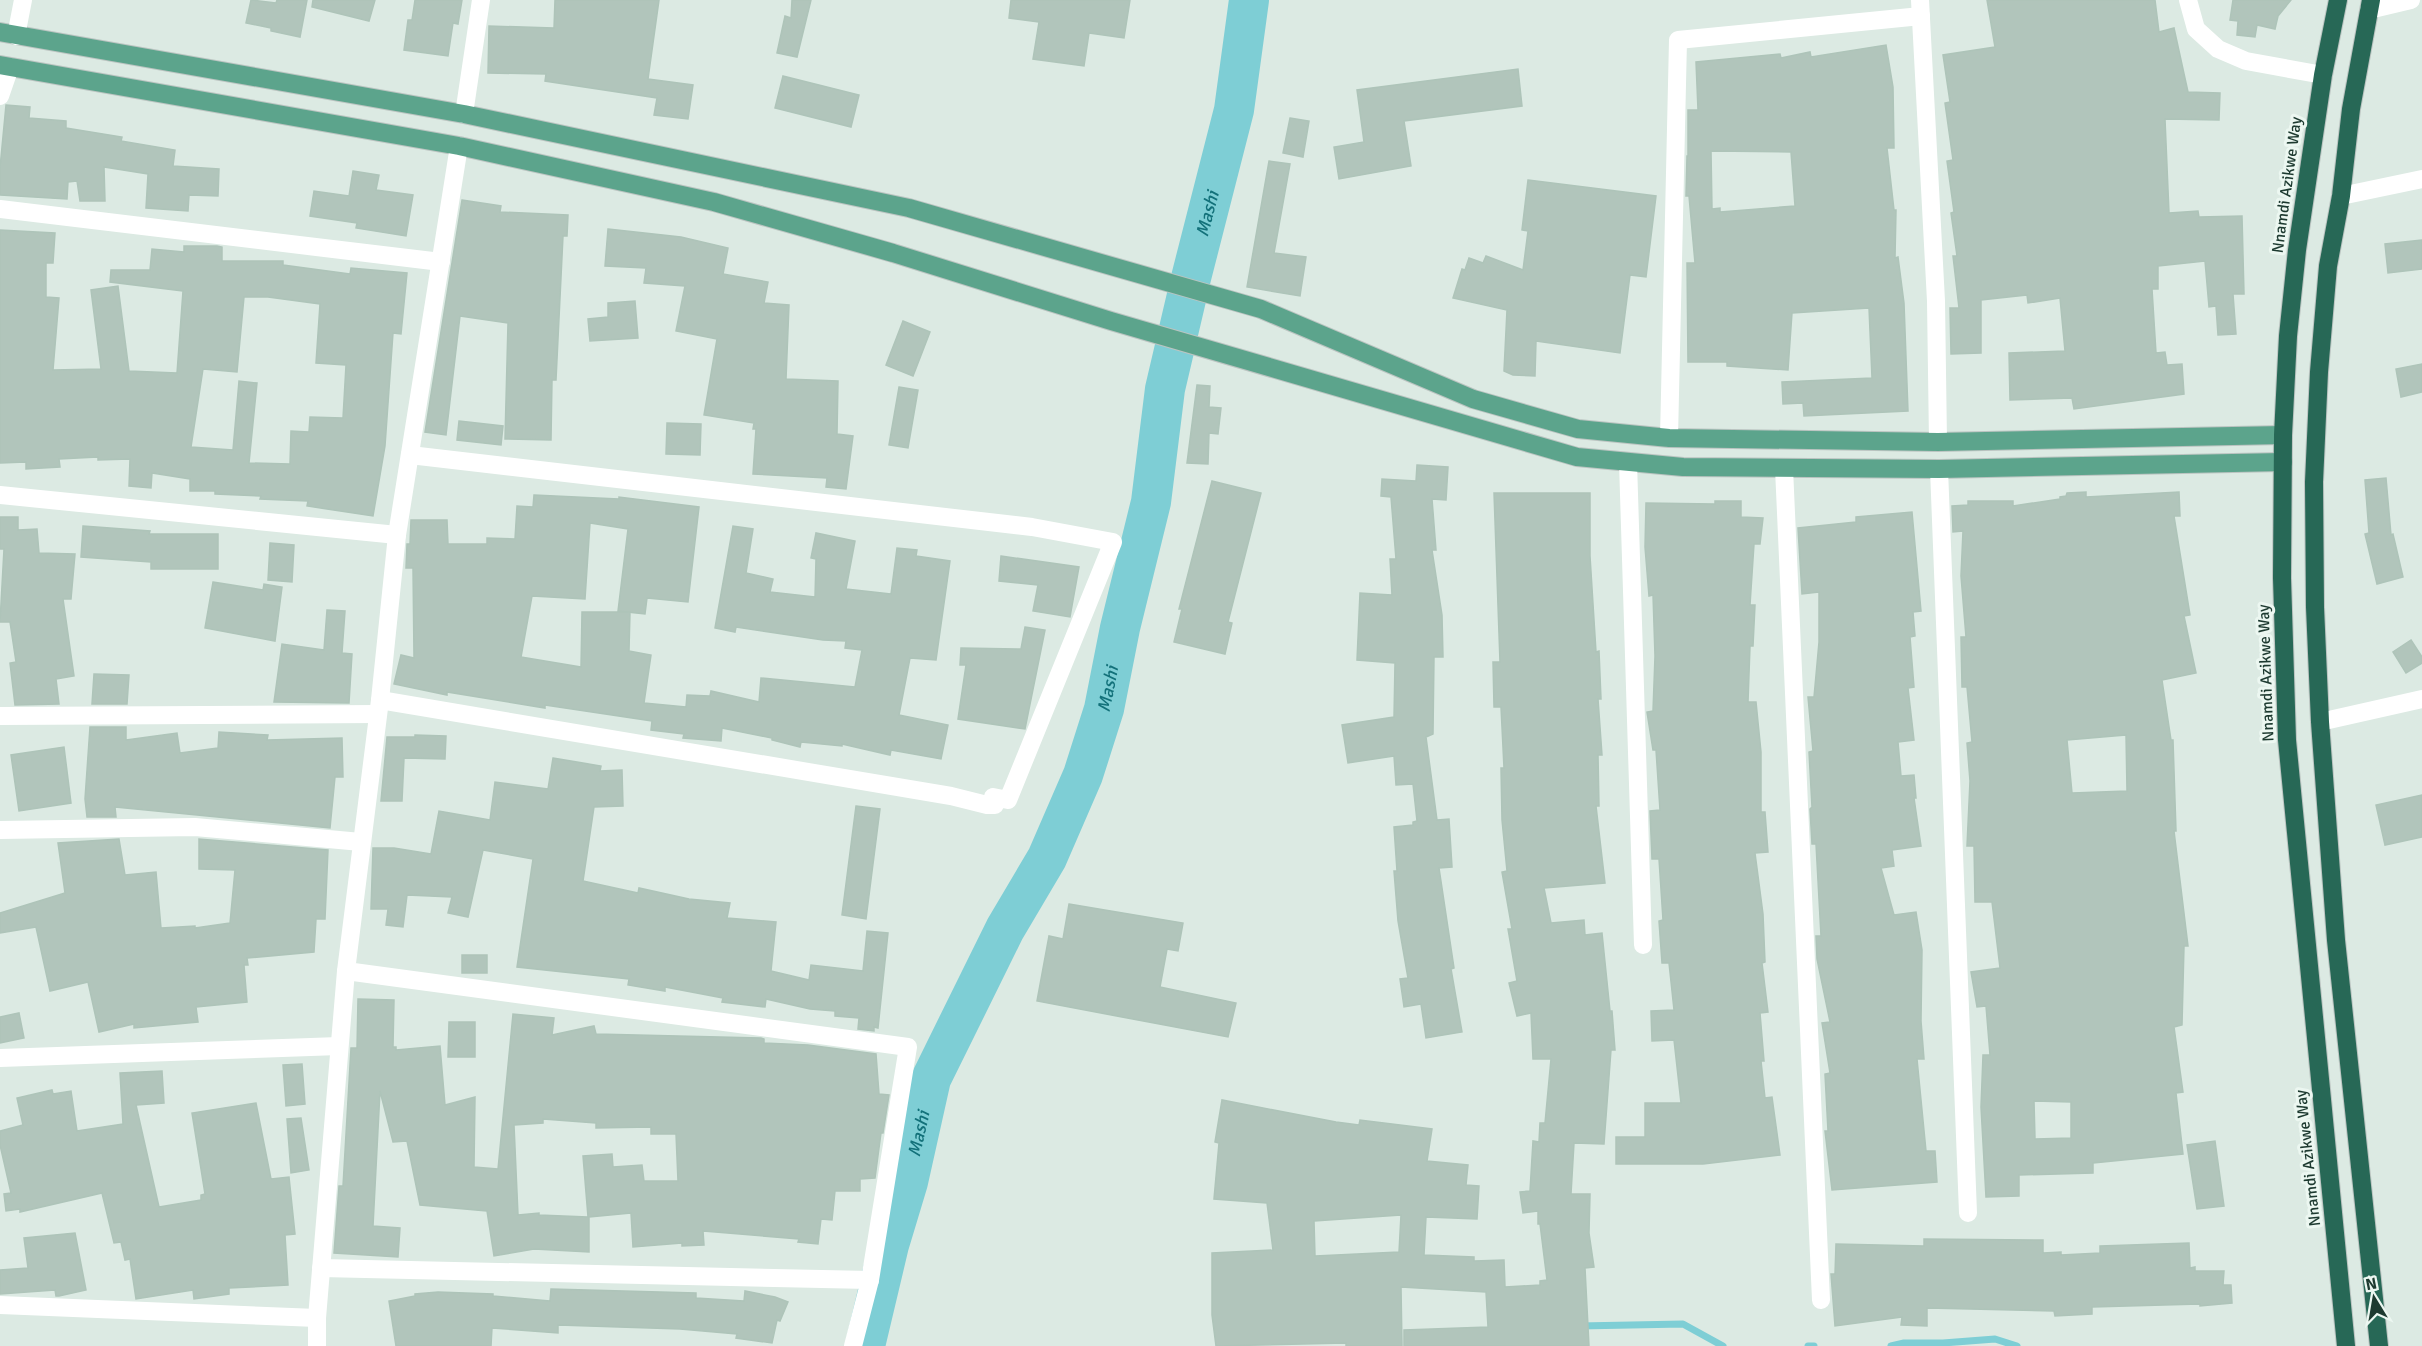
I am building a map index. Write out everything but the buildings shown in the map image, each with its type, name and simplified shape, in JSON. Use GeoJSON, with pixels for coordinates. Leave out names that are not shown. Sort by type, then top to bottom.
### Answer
{"type":"FeatureCollection","features":[{"type":"Feature","properties":{"kind":"highway","name":"Nnamdi Azikwe Way"},"geometry":{"type":"LineString","coordinates":[[2338,0],[2322,75],[2297,250],[2288,336],[2283,435],[2282,578],[2287,740],[2346,1346]]}},
{"type":"Feature","properties":{"kind":"highway"},"geometry":{"type":"LineString","coordinates":[[2370,5],[2350,109],[2341,196],[2328,266],[2318,394],[2314,528],[2319,722],[2336,940],[2379,1346]]}},
{"type":"Feature","properties":{"kind":"main road"},"geometry":{"type":"LineString","coordinates":[[8,34],[464,114],[909,208],[1261,309],[1473,399],[1578,429],[1669,438],[1938,442],[2283,435]]}},
{"type":"Feature","properties":{"kind":"main road"},"geometry":{"type":"LineString","coordinates":[[5,66],[459,146],[714,202],[893,252],[1111,321],[1577,457],[1683,467],[1784,468],[1940,469],[2283,462]]}},
{"type":"Feature","properties":{"kind":"street"},"geometry":{"type":"LineString","coordinates":[[8,34],[23,0]]}},
{"type":"Feature","properties":{"kind":"street"},"geometry":{"type":"LineString","coordinates":[[464,114],[481,0]]}},
{"type":"Feature","properties":{"kind":"street"},"geometry":{"type":"LineString","coordinates":[[2188,0],[2196,29],[2218,49],[2246,61],[2322,75]]}},
{"type":"Feature","properties":{"kind":"street"},"geometry":{"type":"LineString","coordinates":[[2370,5],[2411,0]]}},
{"type":"Feature","properties":{"kind":"street"},"geometry":{"type":"LineString","coordinates":[[1669,438],[1678,40],[1920,8],[1936,301],[1938,442]]}},
{"type":"Feature","properties":{"kind":"street"},"geometry":{"type":"LineString","coordinates":[[0,96],[5,66]]}},
{"type":"Feature","properties":{"kind":"street"},"geometry":{"type":"LineString","coordinates":[[317,1346],[317,1318],[346,971],[379,707],[397,535],[459,146]]}},
{"type":"Feature","properties":{"kind":"street"},"geometry":{"type":"LineString","coordinates":[[2341,196],[2422,178]]}},
{"type":"Feature","properties":{"kind":"street"},"geometry":{"type":"LineString","coordinates":[[0,209],[441,262]]}},
{"type":"Feature","properties":{"kind":"street"},"geometry":{"type":"LineString","coordinates":[[0,716],[379,707],[951,796],[995,805],[993,797],[1008,800],[1113,542],[1032,527],[410,455]]}},
{"type":"Feature","properties":{"kind":"street"},"geometry":{"type":"LineString","coordinates":[[1628,462],[1643,945]]}},
{"type":"Feature","properties":{"kind":"street"},"geometry":{"type":"LineString","coordinates":[[1784,468],[1821,1300]]}},
{"type":"Feature","properties":{"kind":"street"},"geometry":{"type":"LineString","coordinates":[[1940,469],[1968,1213]]}},
{"type":"Feature","properties":{"kind":"street"},"geometry":{"type":"LineString","coordinates":[[0,495],[397,535]]}},
{"type":"Feature","properties":{"kind":"street"},"geometry":{"type":"LineString","coordinates":[[2319,722],[2422,699]]}},
{"type":"Feature","properties":{"kind":"street"},"geometry":{"type":"LineString","coordinates":[[0,830],[195,827],[361,842]]}},
{"type":"Feature","properties":{"kind":"street"},"geometry":{"type":"LineString","coordinates":[[346,971],[908,1047],[870,1280],[853,1346]]}},
{"type":"Feature","properties":{"kind":"street"},"geometry":{"type":"LineString","coordinates":[[0,1058],[339,1046]]}},
{"type":"Feature","properties":{"kind":"street"},"geometry":{"type":"LineString","coordinates":[[321,1268],[870,1280]]}},
{"type":"Feature","properties":{"kind":"street"},"geometry":{"type":"LineString","coordinates":[[0,1305],[317,1318]]}},
{"type":"Feature","properties":{"kind":"waterway","name":"Mashi"},"geometry":{"type":"LineString","coordinates":[[865,1346],[889,1245],[908,1182],[931,1079],[1005,929],[1047,858],[1083,775],[1104,709],[1120,628],[1151,502],[1165,389],[1234,110],[1249,0]]}},
{"type":"Feature","properties":{"kind":"waterway"},"geometry":{"type":"LineString","coordinates":[[1579,1326],[1683,1324],[1723,1346]]}},
{"type":"Feature","properties":{"kind":"waterway"},"geometry":{"type":"LineString","coordinates":[[1891,1346],[1904,1343],[1995,1339],[2017,1346]]}},
{"type":"Feature","properties":{"kind":"waterway"},"geometry":{"type":"LineString","coordinates":[[1808,1346],[1814,1346]]}}]}
